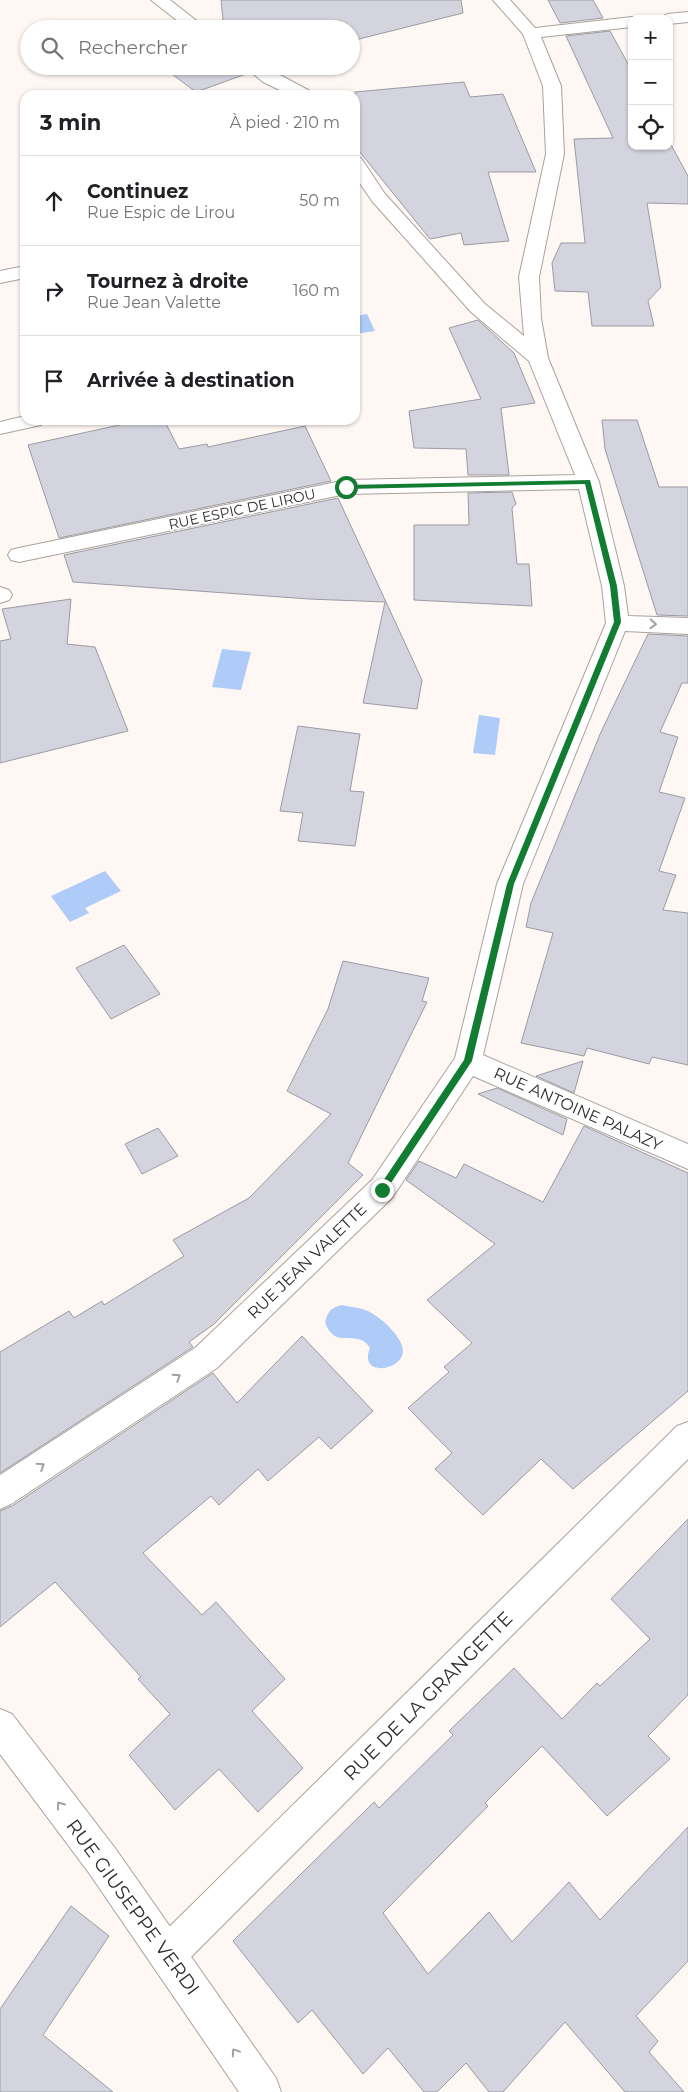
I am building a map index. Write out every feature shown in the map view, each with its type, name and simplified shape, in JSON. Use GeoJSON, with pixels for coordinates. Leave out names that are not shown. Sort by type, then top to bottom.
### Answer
{"type":"FeatureCollection","features":[{"type":"Feature","properties":{"kind":"street"},"geometry":{"type":"LineString","coordinates":[[159,0],[187,20]]}},
{"type":"Feature","properties":{"kind":"street","name":"RUE JEAN VALETTE"},"geometry":{"type":"LineString","coordinates":[[0,1493],[206,1358],[382,1190],[468,1061],[510,884],[617,622],[613,586],[588,482],[538,358],[531,318],[529,277],[555,154],[552,86],[531,33],[501,0]]}},
{"type":"Feature","properties":{"kind":"street"},"geometry":{"type":"LineString","coordinates":[[531,33],[628,22]]}},
{"type":"Feature","properties":{"kind":"street"},"geometry":{"type":"LineString","coordinates":[[265,75],[294,90]]}},
{"type":"Feature","properties":{"kind":"street"},"geometry":{"type":"LineString","coordinates":[[360,174],[371,199],[478,308],[538,358]]}},
{"type":"Feature","properties":{"kind":"street"},"geometry":{"type":"LineString","coordinates":[[0,277],[20,273]]}},
{"type":"Feature","properties":{"kind":"street"},"geometry":{"type":"LineString","coordinates":[[0,428],[20,423]]}},
{"type":"Feature","properties":{"kind":"street","name":"RUE ESPIC DE LIROU"},"geometry":{"type":"LineString","coordinates":[[19,555],[346,487],[588,482]]}},
{"type":"Feature","properties":{"kind":"street"},"geometry":{"type":"LineString","coordinates":[[617,622],[688,626]]}},
{"type":"Feature","properties":{"kind":"street","name":"RUE ANTOINE PALAZY"},"geometry":{"type":"LineString","coordinates":[[468,1061],[688,1157]]}},
{"type":"Feature","properties":{"kind":"street","name":"RUE DE LA GRANGETTE"},"geometry":{"type":"LineString","coordinates":[[168,1954],[688,1437]]}},
{"type":"Feature","properties":{"kind":"street","name":"RUE GIUSEPPE VERDI"},"geometry":{"type":"LineString","coordinates":[[0,1726],[28,1761],[168,1954],[262,2092]]}},
{"type":"Feature","properties":{"kind":"water"},"geometry":{"type":"Polygon","coordinates":[[[367,314],[375,331],[360,333],[360,315],[367,314]]]}},
{"type":"Feature","properties":{"kind":"water"},"geometry":{"type":"Polygon","coordinates":[[[222,649],[251,652],[241,690],[212,687],[222,649]]]}},
{"type":"Feature","properties":{"kind":"water"},"geometry":{"type":"Polygon","coordinates":[[[479,715],[500,718],[495,755],[473,753],[479,715]]]}},
{"type":"Feature","properties":{"kind":"water"},"geometry":{"type":"Polygon","coordinates":[[[105,871],[121,891],[85,908],[89,913],[70,922],[51,896],[105,871]]]}},
{"type":"Feature","properties":{"kind":"water"},"geometry":{"type":"Polygon","coordinates":[[[342,1305],[360,1308],[371,1313],[391,1329],[401,1343],[403,1350],[402,1356],[398,1361],[386,1368],[373,1367],[369,1363],[368,1357],[370,1348],[365,1342],[334,1336],[330,1332],[326,1324],[327,1316],[332,1309],[342,1305]]]}},
{"type":"Feature","properties":{"kind":"building"},"geometry":{"type":"Polygon","coordinates":[[[221,0],[461,0],[463,13],[360,39],[360,20],[223,20],[221,0]]]}},
{"type":"Feature","properties":{"kind":"building"},"geometry":{"type":"Polygon","coordinates":[[[548,0],[593,0],[603,18],[560,23],[548,0]]]}},
{"type":"Feature","properties":{"kind":"building"},"geometry":{"type":"Polygon","coordinates":[[[610,31],[628,64],[628,150],[673,150],[673,148],[688,176],[688,204],[647,203],[661,287],[648,301],[654,326],[592,326],[588,292],[555,291],[552,263],[561,243],[585,243],[574,139],[613,138],[566,36],[610,31]]]}},
{"type":"Feature","properties":{"kind":"building"},"geometry":{"type":"Polygon","coordinates":[[[173,75],[243,75],[202,90],[193,90],[173,75]]]}},
{"type":"Feature","properties":{"kind":"building"},"geometry":{"type":"Polygon","coordinates":[[[464,82],[470,97],[503,94],[536,172],[488,172],[509,241],[464,245],[461,233],[430,239],[360,152],[360,92],[464,82]]]}},
{"type":"Feature","properties":{"kind":"building"},"geometry":{"type":"Polygon","coordinates":[[[478,320],[514,353],[535,403],[501,408],[509,475],[468,475],[466,449],[414,448],[409,411],[481,399],[449,328],[478,320]]]}},
{"type":"Feature","properties":{"kind":"building"},"geometry":{"type":"Polygon","coordinates":[[[602,420],[637,420],[659,487],[688,487],[688,616],[657,615],[605,449],[602,420]]]}},
{"type":"Feature","properties":{"kind":"building"},"geometry":{"type":"Polygon","coordinates":[[[119,425],[167,425],[179,449],[207,444],[208,447],[305,426],[331,481],[59,538],[28,445],[119,425]]]}},
{"type":"Feature","properties":{"kind":"building"},"geometry":{"type":"Polygon","coordinates":[[[512,492],[516,504],[512,508],[517,564],[529,564],[532,606],[414,600],[414,525],[469,525],[468,493],[512,492]]]}},
{"type":"Feature","properties":{"kind":"building"},"geometry":{"type":"Polygon","coordinates":[[[338,498],[422,680],[417,709],[363,703],[385,602],[309,599],[73,582],[64,555],[338,498]]]}},
{"type":"Feature","properties":{"kind":"building"},"geometry":{"type":"Polygon","coordinates":[[[71,599],[67,644],[95,647],[128,731],[0,763],[0,641],[11,639],[2,609],[71,599]]]}},
{"type":"Feature","properties":{"kind":"building"},"geometry":{"type":"Polygon","coordinates":[[[648,634],[688,636],[688,683],[682,683],[660,732],[678,737],[659,792],[685,798],[659,871],[676,875],[663,910],[688,913],[688,1065],[652,1057],[649,1064],[587,1048],[584,1056],[521,1043],[553,933],[526,927],[531,903],[601,732],[648,634]]]}},
{"type":"Feature","properties":{"kind":"building"},"geometry":{"type":"Polygon","coordinates":[[[298,726],[360,734],[350,791],[364,792],[355,846],[298,841],[303,813],[280,811],[298,726]]]}},
{"type":"Feature","properties":{"kind":"building"},"geometry":{"type":"Polygon","coordinates":[[[124,945],[160,994],[111,1019],[76,968],[124,945]]]}},
{"type":"Feature","properties":{"kind":"building"},"geometry":{"type":"Polygon","coordinates":[[[343,961],[429,978],[422,1001],[427,1002],[348,1163],[363,1175],[214,1324],[189,1342],[193,1347],[0,1473],[0,1352],[69,1311],[74,1318],[102,1301],[104,1305],[184,1256],[173,1240],[249,1198],[331,1114],[287,1091],[328,1009],[343,961]]]}},
{"type":"Feature","properties":{"kind":"building"},"geometry":{"type":"Polygon","coordinates":[[[583,1061],[574,1093],[536,1076],[583,1061]]]}},
{"type":"Feature","properties":{"kind":"building"},"geometry":{"type":"Polygon","coordinates":[[[497,1088],[567,1119],[563,1135],[478,1094],[497,1088]]]}},
{"type":"Feature","properties":{"kind":"building"},"geometry":{"type":"Polygon","coordinates":[[[584,1126],[688,1173],[688,1391],[573,1489],[541,1459],[483,1515],[435,1469],[452,1453],[408,1408],[449,1372],[444,1367],[472,1343],[427,1300],[495,1244],[406,1180],[419,1161],[456,1178],[464,1164],[543,1202],[584,1126]]]}},
{"type":"Feature","properties":{"kind":"building"},"geometry":{"type":"Polygon","coordinates":[[[158,1128],[178,1156],[142,1174],[125,1144],[158,1128]]]}},
{"type":"Feature","properties":{"kind":"building"},"geometry":{"type":"Polygon","coordinates":[[[302,1336],[373,1411],[331,1449],[319,1437],[268,1481],[258,1469],[219,1505],[211,1496],[143,1553],[202,1615],[216,1602],[285,1679],[252,1711],[303,1768],[258,1812],[219,1769],[175,1810],[129,1755],[170,1714],[138,1679],[141,1677],[55,1582],[0,1627],[0,1511],[12,1506],[213,1373],[237,1403],[302,1336]]]}},
{"type":"Feature","properties":{"kind":"building"},"geometry":{"type":"Polygon","coordinates":[[[688,1519],[688,1695],[648,1736],[670,1759],[607,1816],[542,1746],[485,1803],[488,1806],[383,1913],[428,1974],[489,1912],[512,1942],[569,1882],[600,1920],[688,1827],[688,1961],[636,2016],[658,2041],[649,2052],[684,2092],[625,2092],[565,2022],[503,2092],[489,2092],[466,2063],[437,2092],[424,2092],[388,2048],[363,2074],[312,2010],[298,2023],[233,1941],[374,1802],[379,1808],[453,1735],[449,1731],[514,1668],[562,1719],[597,1683],[600,1686],[650,1639],[611,1599],[688,1519]]]}},
{"type":"Feature","properties":{"kind":"building"},"geometry":{"type":"Polygon","coordinates":[[[71,1906],[109,1936],[43,2035],[113,2092],[0,2092],[0,2009],[71,1906]]]}},
{"type":"Feature","properties":{"kind":"route"},"geometry":{"type":"LineString","coordinates":[[346,487],[588,482],[613,586],[617,622],[510,884],[468,1061],[382,1190]]}}]}
